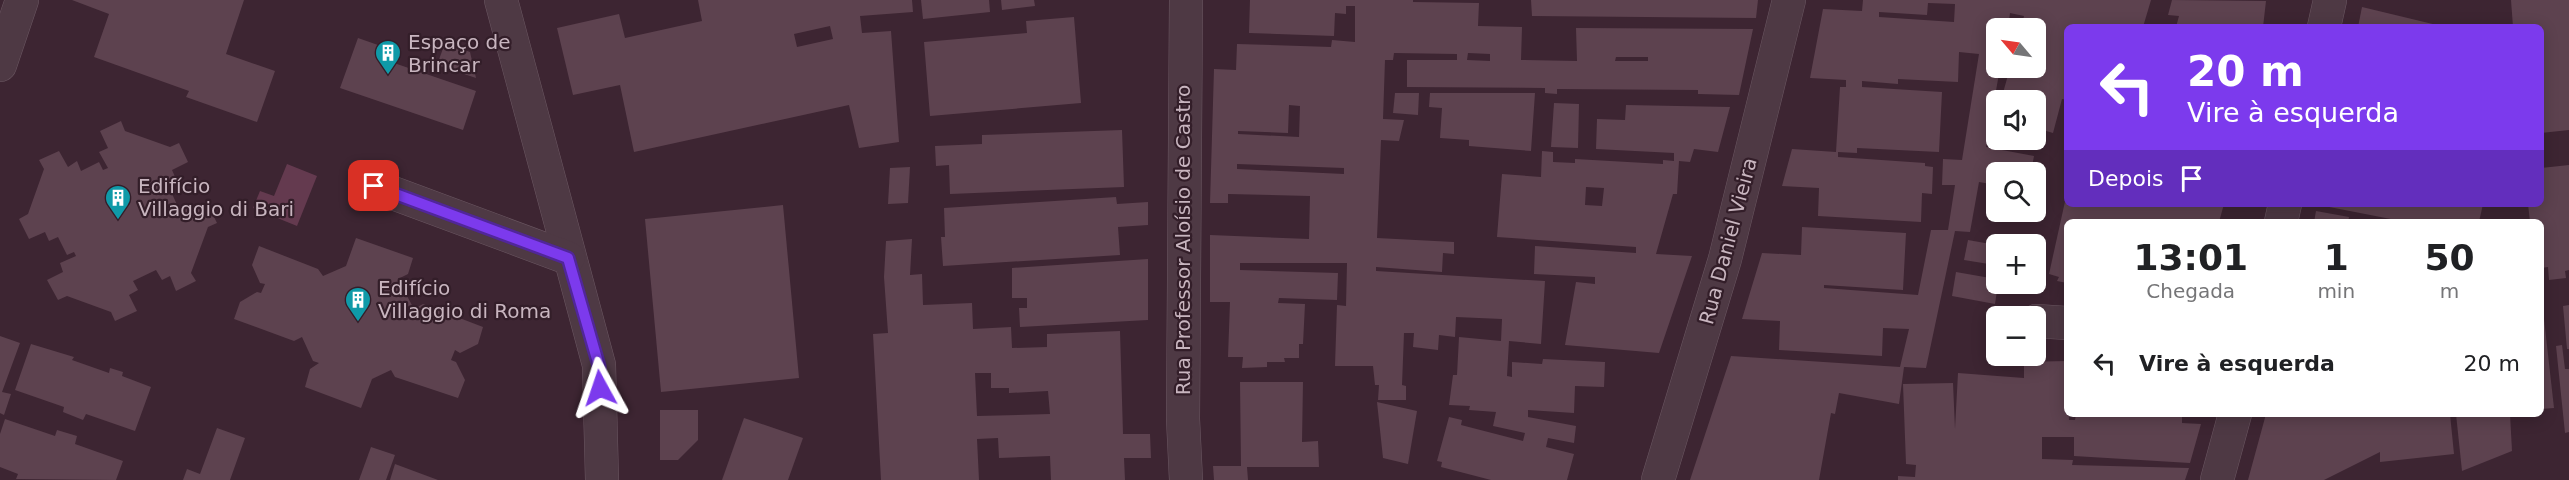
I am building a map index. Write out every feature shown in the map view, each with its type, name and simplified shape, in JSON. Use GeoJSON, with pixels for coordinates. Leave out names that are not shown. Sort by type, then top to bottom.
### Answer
{"type":"FeatureCollection","features":[{"type":"Feature","properties":{"kind":"street"},"geometry":{"type":"LineString","coordinates":[[0,65],[22,0]]}},
{"type":"Feature","properties":{"kind":"street"},"geometry":{"type":"LineString","coordinates":[[501,0],[568,258],[599,366],[602,480]]}},
{"type":"Feature","properties":{"kind":"street","name":"Rua Professor Aloísio de Castro"},"geometry":{"type":"LineString","coordinates":[[1186,0],[1183,419],[1186,480]]}},
{"type":"Feature","properties":{"kind":"street","name":"Rua Daniel Vieira"},"geometry":{"type":"LineString","coordinates":[[1658,480],[1725,259],[1790,0]]}},
{"type":"Feature","properties":{"kind":"street"},"geometry":{"type":"LineString","coordinates":[[2325,24],[2330,0]]}},
{"type":"Feature","properties":{"kind":"street"},"geometry":{"type":"LineString","coordinates":[[374,186],[568,258]]}},
{"type":"Feature","properties":{"kind":"street"},"geometry":{"type":"LineString","coordinates":[[2046,322],[2064,323]]}},
{"type":"Feature","properties":{"kind":"street"},"geometry":{"type":"LineString","coordinates":[[2217,480],[2234,417]]}},
{"type":"Feature","properties":{"kind":"shaded area"},"geometry":{"type":"Polygon","coordinates":[[[287,164],[317,176],[297,226],[253,208],[260,191],[274,196],[287,164]]]}},
{"type":"Feature","properties":{"kind":"building"},"geometry":{"type":"Polygon","coordinates":[[[72,0],[244,0],[226,54],[275,71],[257,122],[186,97],[189,91],[94,57],[109,14],[72,0]]]}},
{"type":"Feature","properties":{"kind":"building"},"geometry":{"type":"Polygon","coordinates":[[[698,0],[912,0],[913,12],[860,16],[862,33],[891,31],[899,142],[859,148],[849,105],[634,152],[620,85],[573,95],[557,28],[619,14],[625,38],[702,21],[698,0]],[[830,26],[794,34],[797,47],[833,39],[830,26]]]}},
{"type":"Feature","properties":{"kind":"building"},"geometry":{"type":"Polygon","coordinates":[[[921,0],[989,0],[990,12],[923,19],[921,0]]]}},
{"type":"Feature","properties":{"kind":"building"},"geometry":{"type":"Polygon","coordinates":[[[1001,0],[1034,0],[1035,6],[1002,10],[1001,0]]]}},
{"type":"Feature","properties":{"kind":"building"},"geometry":{"type":"Polygon","coordinates":[[[1250,0],[1413,0],[1413,2],[1479,3],[1478,26],[1522,27],[1521,60],[1577,61],[1576,28],[1753,29],[1739,95],[1698,94],[1698,90],[1557,89],[1557,94],[1545,93],[1545,88],[1407,87],[1407,60],[1457,60],[1457,54],[1394,53],[1393,60],[1385,60],[1383,119],[1404,120],[1399,141],[1381,140],[1377,238],[1454,242],[1454,254],[1443,253],[1442,272],[1376,267],[1376,271],[1545,281],[1541,344],[1509,341],[1507,376],[1512,377],[1512,362],[1542,364],[1543,359],[1605,362],[1604,387],[1575,386],[1574,413],[1528,410],[1528,417],[1576,426],[1574,443],[1548,438],[1546,447],[1574,454],[1567,480],[1491,480],[1441,467],[1442,462],[1437,461],[1449,417],[1462,420],[1461,425],[1523,441],[1525,433],[1493,426],[1496,412],[1469,410],[1470,406],[1449,405],[1453,375],[1457,375],[1459,337],[1501,341],[1502,319],[1456,317],[1455,337],[1439,335],[1438,350],[1413,347],[1414,333],[1404,333],[1402,385],[1406,386],[1406,400],[1378,400],[1379,385],[1375,385],[1373,366],[1335,366],[1337,305],[1346,306],[1347,263],[1240,263],[1240,270],[1338,273],[1337,300],[1279,298],[1278,303],[1305,304],[1303,344],[1299,344],[1299,358],[1284,358],[1285,362],[1267,362],[1267,367],[1242,368],[1243,357],[1228,357],[1230,302],[1210,302],[1210,235],[1309,239],[1310,196],[1228,194],[1228,203],[1210,203],[1214,69],[1236,70],[1237,44],[1331,47],[1332,40],[1355,42],[1355,6],[1346,6],[1346,14],[1335,13],[1334,36],[1249,33],[1250,0]],[[1468,53],[1467,60],[1490,61],[1490,54],[1468,53]],[[1616,57],[1615,61],[1648,61],[1648,57],[1616,57]],[[1289,105],[1288,133],[1238,131],[1238,134],[1299,137],[1300,106],[1289,105]],[[1237,164],[1237,169],[1344,174],[1344,168],[1237,164]]]}},
{"type":"Feature","properties":{"kind":"building"},"geometry":{"type":"Polygon","coordinates":[[[1531,0],[1758,0],[1756,18],[1532,16],[1531,0]]]}},
{"type":"Feature","properties":{"kind":"building"},"geometry":{"type":"Polygon","coordinates":[[[1863,0],[2151,0],[2144,24],[2064,24],[2064,99],[2062,99],[2053,133],[2046,131],[2046,90],[2004,90],[2007,78],[2046,78],[2046,18],[2024,18],[2024,16],[2010,13],[2009,18],[1986,18],[1986,78],[1998,78],[1996,90],[1986,90],[1986,150],[2002,150],[2034,156],[2033,162],[1986,162],[1986,183],[1979,182],[1970,232],[1955,231],[1926,368],[1904,367],[1899,404],[1839,393],[1835,414],[1831,413],[1819,480],[1690,480],[1731,356],[1900,367],[1909,329],[1883,328],[1882,356],[1779,350],[1780,321],[1742,319],[1762,253],[1801,255],[1802,227],[1906,233],[1903,290],[1824,285],[1824,288],[1918,295],[1931,230],[1948,230],[1955,185],[1942,185],[1943,159],[1962,160],[1979,54],[1959,52],[1958,82],[1898,79],[1898,84],[1862,81],[1862,87],[1942,92],[1939,152],[1857,148],[1857,153],[1838,152],[1838,157],[1925,163],[1925,166],[1933,167],[1932,194],[1922,193],[1921,222],[1818,216],[1819,188],[1782,186],[1792,149],[1836,152],[1840,87],[1846,87],[1846,80],[1810,78],[1823,9],[1862,11],[1863,0]],[[1928,3],[1927,15],[1879,12],[1879,17],[1954,22],[1955,4],[1928,3]]]}},
{"type":"Feature","properties":{"kind":"building"},"geometry":{"type":"Polygon","coordinates":[[[2172,0],[2266,1],[2263,24],[2177,24],[2179,16],[2168,15],[2172,0]]]}},
{"type":"Feature","properties":{"kind":"building"},"geometry":{"type":"Polygon","coordinates":[[[2511,0],[2569,0],[2569,130],[2544,133],[2544,24],[2513,24],[2511,0]]]}},
{"type":"Feature","properties":{"kind":"building"},"geometry":{"type":"Polygon","coordinates":[[[2362,7],[2433,24],[2359,24],[2362,7]]]}},
{"type":"Feature","properties":{"kind":"building"},"geometry":{"type":"Polygon","coordinates":[[[1074,17],[1081,103],[930,116],[924,42],[1027,33],[1026,21],[1074,17]]]}},
{"type":"Feature","properties":{"kind":"building","name":"Espaço de Brincar"},"geometry":{"type":"Polygon","coordinates":[[[358,38],[398,52],[394,63],[476,91],[463,130],[340,88],[358,38]]]}},
{"type":"Feature","properties":{"kind":"building"},"geometry":{"type":"Polygon","coordinates":[[[445,43],[470,52],[476,78],[437,65],[445,43]]]}},
{"type":"Feature","properties":{"kind":"building"},"geometry":{"type":"Polygon","coordinates":[[[1395,93],[1419,93],[1418,115],[1393,113],[1395,93]]]}},
{"type":"Feature","properties":{"kind":"building"},"geometry":{"type":"Polygon","coordinates":[[[1430,93],[1535,93],[1531,151],[1469,146],[1469,140],[1440,138],[1442,108],[1429,107],[1430,93]]]}},
{"type":"Feature","properties":{"kind":"building"},"geometry":{"type":"Polygon","coordinates":[[[1554,103],[1579,104],[1578,148],[1551,147],[1554,103]]]}},
{"type":"Feature","properties":{"kind":"building"},"geometry":{"type":"Polygon","coordinates":[[[1626,105],[1730,107],[1718,152],[1694,149],[1690,162],[1679,161],[1677,194],[1673,194],[1656,254],[1692,256],[1659,353],[1565,345],[1576,282],[1595,284],[1595,277],[1534,274],[1535,246],[1636,253],[1636,247],[1497,237],[1502,174],[1541,177],[1542,151],[1553,152],[1553,162],[1575,163],[1575,159],[1663,164],[1663,160],[1674,161],[1674,153],[1596,149],[1597,119],[1625,120],[1626,105]],[[1586,187],[1585,205],[1602,206],[1604,188],[1586,187]]]}},
{"type":"Feature","properties":{"kind":"building","name":"Edifício Villaggio di Bari"},"geometry":{"type":"Polygon","coordinates":[[[121,121],[125,131],[170,147],[179,143],[188,162],[172,170],[176,179],[161,186],[162,190],[169,187],[178,207],[188,203],[192,212],[208,205],[217,223],[208,227],[191,273],[196,281],[176,291],[170,276],[162,280],[156,270],[133,281],[138,290],[129,295],[137,311],[115,321],[111,312],[67,296],[58,300],[47,280],[63,272],[60,263],[76,256],[74,252],[67,255],[58,237],[49,241],[45,232],[29,239],[19,219],[28,214],[44,169],[39,160],[59,151],[68,167],[77,161],[81,171],[99,162],[103,170],[108,168],[99,152],[108,148],[100,131],[121,121]]]}},
{"type":"Feature","properties":{"kind":"building"},"geometry":{"type":"Polygon","coordinates":[[[1122,130],[1124,187],[950,194],[949,165],[936,166],[935,146],[982,144],[982,135],[1122,130]]]}},
{"type":"Feature","properties":{"kind":"building"},"geometry":{"type":"Polygon","coordinates":[[[2569,165],[2569,270],[2565,271],[2566,278],[2549,280],[2548,267],[2544,268],[2544,219],[2530,219],[2528,207],[2544,207],[2544,168],[2569,165]]]}},
{"type":"Feature","properties":{"kind":"building"},"geometry":{"type":"Polygon","coordinates":[[[910,167],[908,203],[888,204],[890,168],[910,167]]]}},
{"type":"Feature","properties":{"kind":"building"},"geometry":{"type":"Polygon","coordinates":[[[1116,197],[1117,204],[1148,202],[1148,225],[1118,227],[1120,255],[943,266],[941,237],[945,237],[944,208],[1116,197]]]}},
{"type":"Feature","properties":{"kind":"building"},"geometry":{"type":"Polygon","coordinates":[[[783,205],[799,378],[661,392],[645,219],[783,205]]]}},
{"type":"Feature","properties":{"kind":"building"},"geometry":{"type":"Polygon","coordinates":[[[2064,206],[2223,207],[2220,219],[2064,219],[2064,282],[2057,281],[2059,277],[2049,274],[2064,206]]]}},
{"type":"Feature","properties":{"kind":"building"},"geometry":{"type":"Polygon","coordinates":[[[2329,207],[2482,207],[2480,219],[2391,219],[2329,207]]]}},
{"type":"Feature","properties":{"kind":"building"},"geometry":{"type":"Polygon","coordinates":[[[2316,211],[2349,217],[2349,219],[2315,219],[2316,211]]]}},
{"type":"Feature","properties":{"kind":"building","name":"Edifício Villaggio di Roma"},"geometry":{"type":"Polygon","coordinates":[[[356,238],[413,258],[408,274],[398,279],[414,309],[423,304],[483,327],[478,344],[460,353],[455,350],[451,360],[456,362],[465,380],[458,398],[395,377],[391,370],[372,379],[361,408],[305,387],[310,369],[319,363],[313,361],[302,337],[294,341],[234,319],[240,302],[257,292],[261,293],[265,284],[260,283],[252,265],[259,246],[318,269],[323,276],[346,266],[356,238]]]}},
{"type":"Feature","properties":{"kind":"building"},"geometry":{"type":"Polygon","coordinates":[[[912,239],[910,275],[922,274],[923,305],[972,303],[973,329],[1011,327],[1012,348],[1047,347],[1047,334],[1120,331],[1123,434],[1150,434],[1151,458],[1124,458],[1125,480],[1051,480],[1050,456],[999,458],[998,438],[977,439],[979,480],[881,480],[873,334],[888,333],[884,277],[886,241],[912,239]],[[975,373],[977,416],[1050,414],[1048,391],[1009,393],[1009,388],[991,388],[991,373],[975,373]]]}},
{"type":"Feature","properties":{"kind":"building"},"geometry":{"type":"Polygon","coordinates":[[[1968,240],[1986,243],[1986,264],[1964,260],[1968,240]]]}},
{"type":"Feature","properties":{"kind":"building"},"geometry":{"type":"Polygon","coordinates":[[[1148,259],[1148,320],[1020,327],[1019,308],[1027,308],[1027,298],[1012,298],[1012,268],[1148,259]]]}},
{"type":"Feature","properties":{"kind":"building"},"geometry":{"type":"Polygon","coordinates":[[[1956,272],[1986,277],[1986,294],[1996,294],[1995,304],[1952,296],[1956,272]]]}},
{"type":"Feature","properties":{"kind":"building"},"geometry":{"type":"Polygon","coordinates":[[[2569,305],[2569,349],[2567,349],[2563,306],[2569,305]]]}},
{"type":"Feature","properties":{"kind":"building"},"geometry":{"type":"Polygon","coordinates":[[[2544,319],[2554,408],[2544,409],[2544,319]]]}},
{"type":"Feature","properties":{"kind":"building"},"geometry":{"type":"Polygon","coordinates":[[[0,336],[20,343],[2,392],[11,394],[4,415],[0,413],[0,336]]]}},
{"type":"Feature","properties":{"kind":"building"},"geometry":{"type":"Polygon","coordinates":[[[31,344],[74,357],[72,360],[109,373],[110,368],[123,372],[122,376],[151,387],[135,431],[86,414],[83,420],[63,412],[64,407],[15,390],[31,344]]]}},
{"type":"Feature","properties":{"kind":"building"},"geometry":{"type":"Polygon","coordinates":[[[2562,345],[2565,369],[2569,369],[2569,432],[2565,433],[2556,346],[2562,345]]]}},
{"type":"Feature","properties":{"kind":"building"},"geometry":{"type":"Polygon","coordinates":[[[2046,361],[2064,361],[2064,417],[2069,417],[2069,420],[2075,420],[2076,417],[2182,417],[2182,423],[2201,424],[2190,463],[2074,456],[2074,437],[2042,437],[2042,459],[2073,460],[2072,465],[2189,468],[2185,480],[1898,480],[1898,476],[1915,477],[1916,465],[1906,464],[1903,384],[1953,383],[1955,429],[1958,373],[2024,378],[2024,366],[2046,366],[2046,361]]]}},
{"type":"Feature","properties":{"kind":"building"},"geometry":{"type":"Polygon","coordinates":[[[1240,382],[1303,382],[1302,442],[1318,441],[1319,467],[1247,467],[1248,480],[1214,480],[1213,466],[1241,466],[1240,382]]]}},
{"type":"Feature","properties":{"kind":"building"},"geometry":{"type":"Polygon","coordinates":[[[1377,402],[1417,411],[1408,464],[1383,458],[1377,402]]]}},
{"type":"Feature","properties":{"kind":"building"},"geometry":{"type":"Polygon","coordinates":[[[660,410],[698,410],[698,440],[678,460],[660,460],[660,410]]]}},
{"type":"Feature","properties":{"kind":"building"},"geometry":{"type":"Polygon","coordinates":[[[2265,417],[2450,417],[2454,454],[2380,462],[2380,452],[2324,480],[2248,480],[2265,417]]]}},
{"type":"Feature","properties":{"kind":"building"},"geometry":{"type":"Polygon","coordinates":[[[2456,417],[2510,417],[2512,451],[2462,471],[2456,417]]]}},
{"type":"Feature","properties":{"kind":"building"},"geometry":{"type":"Polygon","coordinates":[[[744,418],[803,438],[788,480],[722,480],[744,418]]]}},
{"type":"Feature","properties":{"kind":"building"},"geometry":{"type":"Polygon","coordinates":[[[5,419],[55,436],[57,430],[77,436],[75,444],[123,461],[116,480],[16,479],[18,474],[0,467],[0,434],[5,419]]]}},
{"type":"Feature","properties":{"kind":"building"},"geometry":{"type":"Polygon","coordinates":[[[217,428],[245,438],[230,480],[183,480],[187,469],[200,474],[217,428]]]}},
{"type":"Feature","properties":{"kind":"building"},"geometry":{"type":"Polygon","coordinates":[[[371,447],[395,455],[386,480],[359,480],[371,447]]]}},
{"type":"Feature","properties":{"kind":"building"},"geometry":{"type":"Polygon","coordinates":[[[395,464],[438,480],[390,480],[395,464]]]}},
{"type":"Feature","properties":{"kind":"place","name":"Espaço de Brincar"},"geometry":{"type":"Point","coordinates":[388,76]}},
{"type":"Feature","properties":{"kind":"place","name":"Edifício Villaggio di Bari"},"geometry":{"type":"Point","coordinates":[118,221]}},
{"type":"Feature","properties":{"kind":"place","name":"Edifício Villaggio di Roma"},"geometry":{"type":"Point","coordinates":[358,323]}},
{"type":"Feature","properties":{"kind":"route"},"geometry":{"type":"LineString","coordinates":[[374,186],[568,258],[599,366],[600,388]]}}]}
